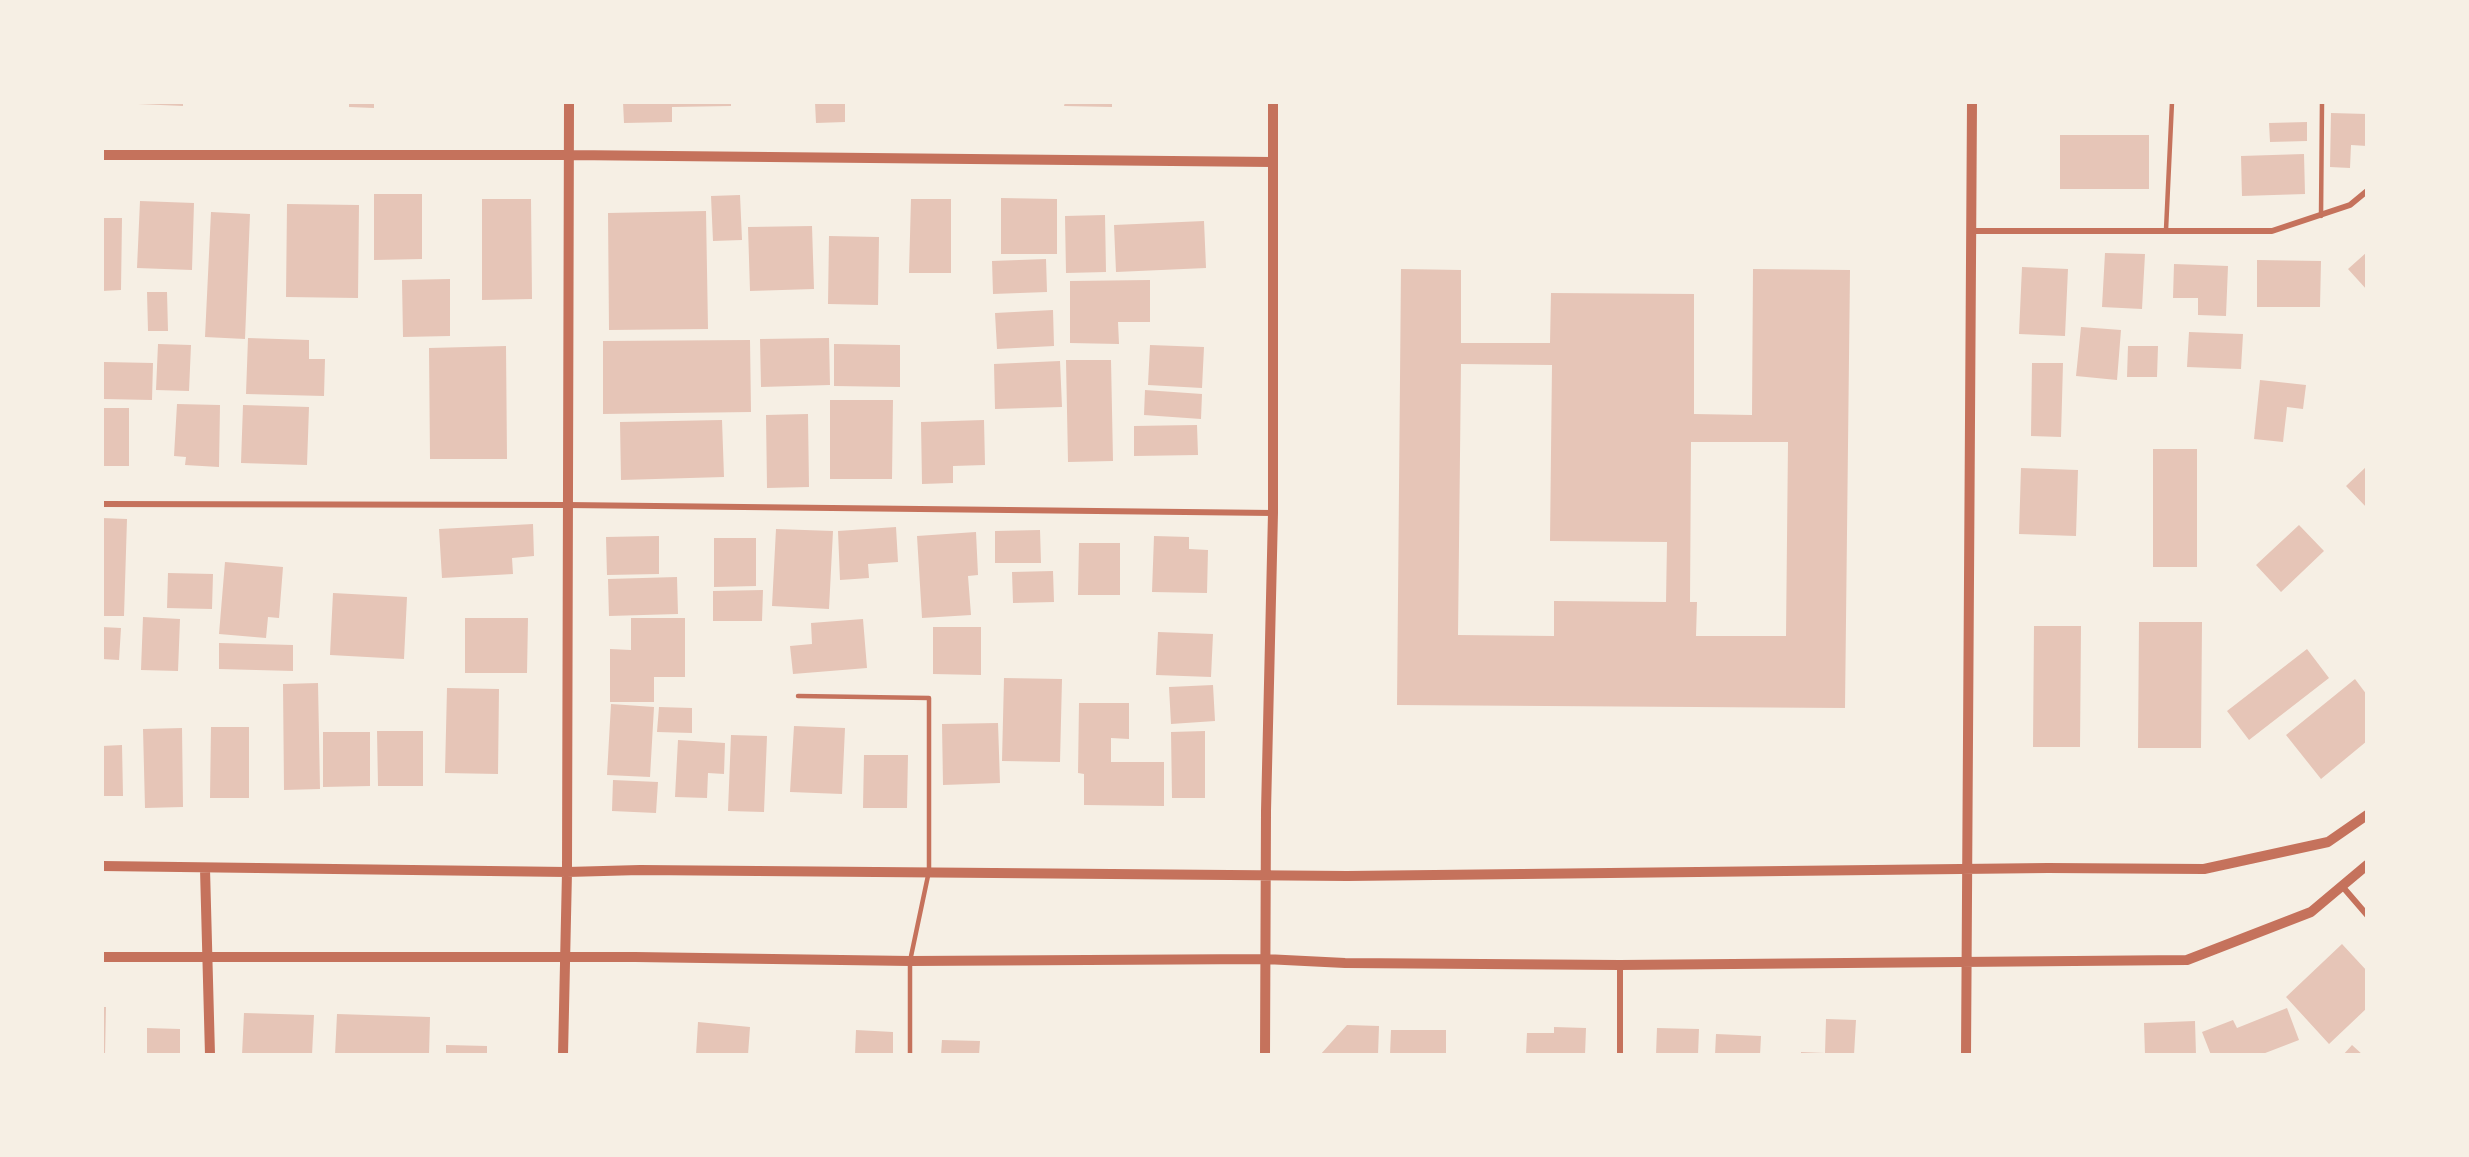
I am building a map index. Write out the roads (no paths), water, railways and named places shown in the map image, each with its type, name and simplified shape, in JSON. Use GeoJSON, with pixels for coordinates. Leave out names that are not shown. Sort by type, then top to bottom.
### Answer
{"type":"FeatureCollection","features":[{"type":"Feature","properties":{"kind":"street"},"geometry":{"type":"LineString","coordinates":[[563,1055],[567,872],[569,102]]}},
{"type":"Feature","properties":{"kind":"street"},"geometry":{"type":"LineString","coordinates":[[1265,1055],[1265,873],[1273,513],[1273,102]]}},
{"type":"Feature","properties":{"kind":"street"},"geometry":{"type":"LineString","coordinates":[[1966,1055],[1972,102]]}},
{"type":"Feature","properties":{"kind":"street"},"geometry":{"type":"LineString","coordinates":[[102,155],[1272,162]]}},
{"type":"Feature","properties":{"kind":"street"},"geometry":{"type":"LineString","coordinates":[[1971,231],[2272,231],[2321,217],[2350,205],[2367,190]]}},
{"type":"Feature","properties":{"kind":"street"},"geometry":{"type":"LineString","coordinates":[[102,504],[567,505],[1273,513]]}},
{"type":"Feature","properties":{"kind":"street"},"geometry":{"type":"LineString","coordinates":[[102,866],[567,872],[640,870],[1265,873],[1347,876],[2205,869],[2328,842],[2367,815]]}},
{"type":"Feature","properties":{"kind":"street"},"geometry":{"type":"LineString","coordinates":[[102,957],[565,957],[910,962],[1265,959],[1345,963],[1620,965],[1966,960],[2187,960],[2311,912],[2367,865]]}},
{"type":"Feature","properties":{"kind":"street"},"geometry":{"type":"LineString","coordinates":[[205,869],[210,1055]]}},
{"type":"Feature","properties":{"kind":"street"},"geometry":{"type":"LineString","coordinates":[[2342,886],[2367,915]]}},
{"type":"Feature","properties":{"kind":"street"},"geometry":{"type":"LineString","coordinates":[[1620,965],[1620,1055]]}},
{"type":"Feature","properties":{"kind":"lane"},"geometry":{"type":"LineString","coordinates":[[2166,230],[2172,102]]}},
{"type":"Feature","properties":{"kind":"lane"},"geometry":{"type":"LineString","coordinates":[[2321,217],[2322,102]]}},
{"type":"Feature","properties":{"kind":"lane"},"geometry":{"type":"LineString","coordinates":[[798,696],[929,698],[929,872],[910,962],[910,1055]]}}]}
